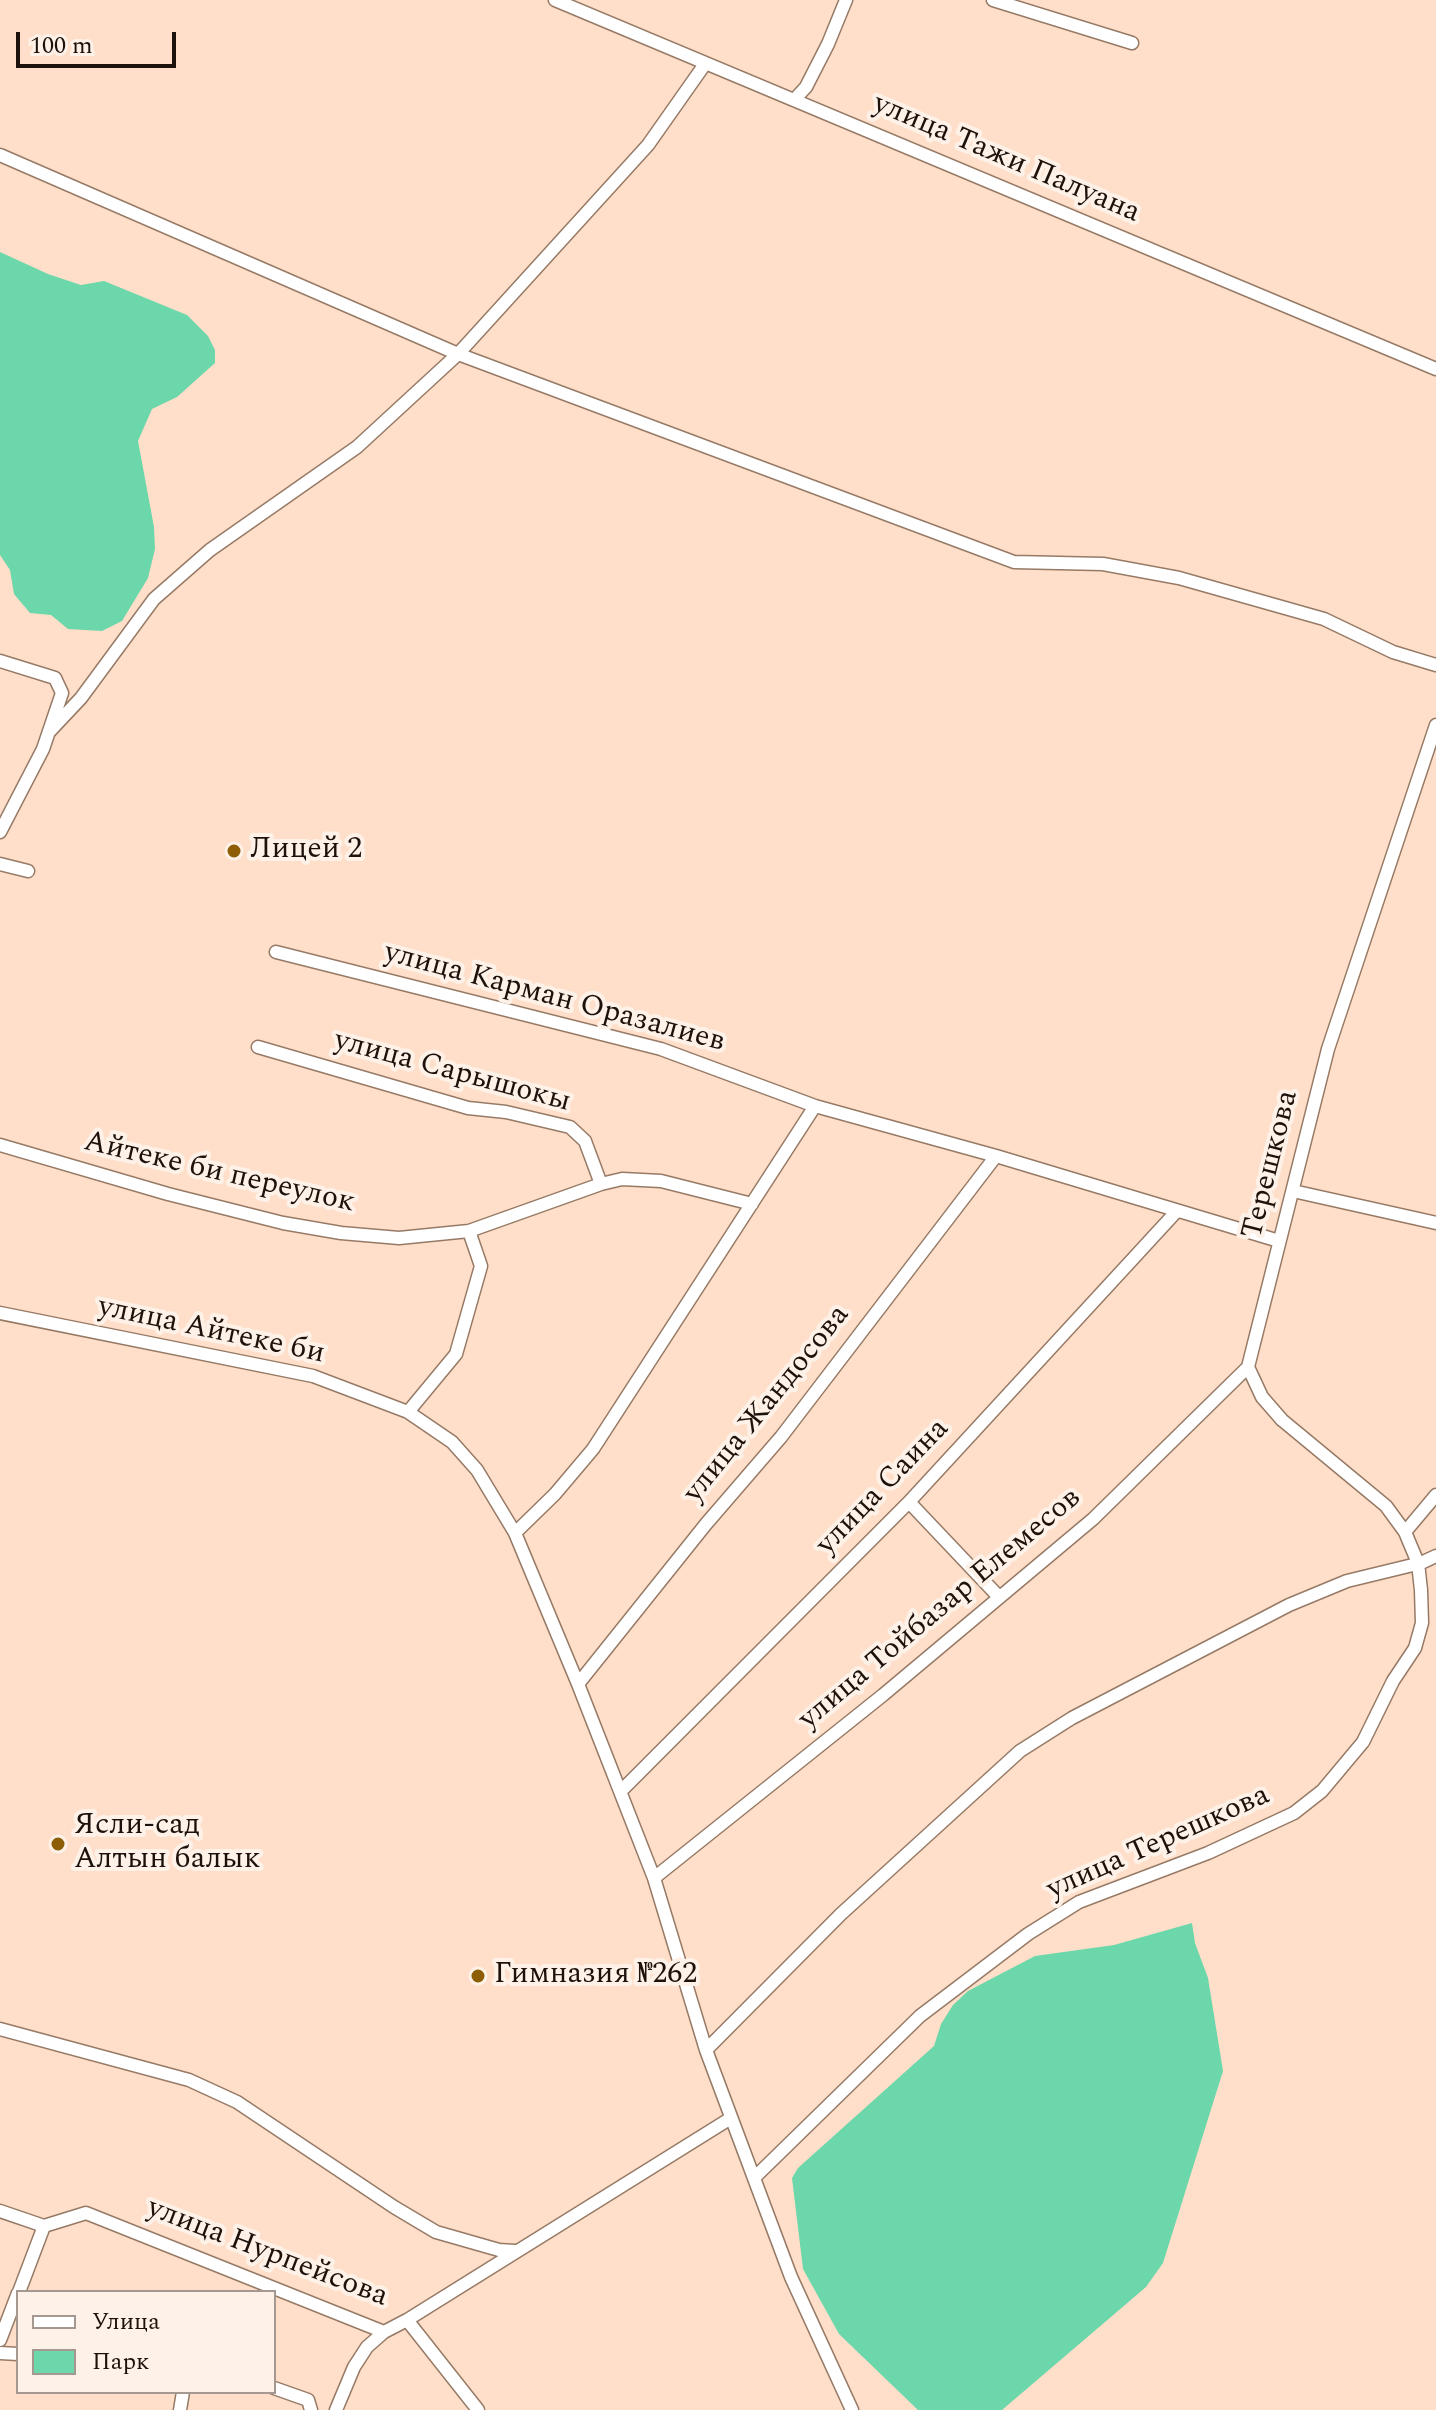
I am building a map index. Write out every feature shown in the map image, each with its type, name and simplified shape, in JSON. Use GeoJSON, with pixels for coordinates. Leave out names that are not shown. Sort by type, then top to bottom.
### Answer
{"type":"FeatureCollection","features":[{"type":"Feature","properties":{"kind":"street","name":"улица Тажи Палуана"},"geometry":{"type":"LineString","coordinates":[[555,0],[1436,369]]}},
{"type":"Feature","properties":{"kind":"street"},"geometry":{"type":"LineString","coordinates":[[795,99],[806,87],[846,0]]}},
{"type":"Feature","properties":{"kind":"street"},"geometry":{"type":"LineString","coordinates":[[993,0],[1132,43]]}},
{"type":"Feature","properties":{"kind":"street"},"geometry":{"type":"LineString","coordinates":[[49,732],[81,698],[154,599],[210,550],[357,447],[458,354],[648,145],[705,64]]}},
{"type":"Feature","properties":{"kind":"street"},"geometry":{"type":"LineString","coordinates":[[0,155],[458,354],[1014,562],[1103,564],[1179,578],[1324,619],[1393,652],[1436,665]]}},
{"type":"Feature","properties":{"kind":"street"},"geometry":{"type":"LineString","coordinates":[[0,661],[55,678],[62,693],[43,749],[0,832]]}},
{"type":"Feature","properties":{"kind":"street","name":"Терешкова"},"geometry":{"type":"LineString","coordinates":[[1248,1367],[1328,1049],[1436,725]]}},
{"type":"Feature","properties":{"kind":"street"},"geometry":{"type":"LineString","coordinates":[[0,864],[28,871]]}},
{"type":"Feature","properties":{"kind":"street","name":"улица Карман Оразалиев"},"geometry":{"type":"LineString","coordinates":[[276,952],[661,1049],[815,1106],[996,1156],[1279,1241]]}},
{"type":"Feature","properties":{"kind":"street","name":"улица Сарышокы"},"geometry":{"type":"LineString","coordinates":[[258,1047],[468,1108],[506,1112],[570,1127],[585,1141],[601,1184]]}},
{"type":"Feature","properties":{"kind":"street"},"geometry":{"type":"LineString","coordinates":[[515,1533],[555,1494],[593,1449],[815,1106]]}},
{"type":"Feature","properties":{"kind":"street","name":"Айтеке би переулок"},"geometry":{"type":"LineString","coordinates":[[0,1145],[168,1194],[283,1223],[341,1233],[399,1238],[469,1231],[601,1184],[643,1179],[752,1204]]}},
{"type":"Feature","properties":{"kind":"street","name":"улица Жандосова"},"geometry":{"type":"LineString","coordinates":[[578,1684],[706,1524],[781,1437],[996,1156]]}},
{"type":"Feature","properties":{"kind":"street"},"geometry":{"type":"LineString","coordinates":[[1293,1191],[1436,1223]]}},
{"type":"Feature","properties":{"kind":"street","name":"улица Саина"},"geometry":{"type":"LineString","coordinates":[[621,1791],[909,1502],[1176,1212]]}},
{"type":"Feature","properties":{"kind":"street"},"geometry":{"type":"LineString","coordinates":[[408,1412],[456,1354],[481,1266],[469,1231]]}},
{"type":"Feature","properties":{"kind":"street","name":"улица Айтеке би"},"geometry":{"type":"LineString","coordinates":[[0,1313],[313,1376],[408,1412],[452,1442],[477,1470],[515,1533],[621,1791],[654,1878],[706,2050],[731,2118],[791,2277],[852,2410]]}},
{"type":"Feature","properties":{"kind":"street"},"geometry":{"type":"LineString","coordinates":[[1248,1367],[1262,1397],[1282,1420],[1386,1506],[1405,1532],[1418,1563]]}},
{"type":"Feature","properties":{"kind":"street","name":"улица Тойбазар Елемесов"},"geometry":{"type":"LineString","coordinates":[[654,1878],[883,1695],[1093,1519],[1248,1367]]}},
{"type":"Feature","properties":{"kind":"street"},"geometry":{"type":"LineString","coordinates":[[1405,1532],[1436,1495]]}},
{"type":"Feature","properties":{"kind":"street"},"geometry":{"type":"LineString","coordinates":[[909,1502],[999,1597]]}},
{"type":"Feature","properties":{"kind":"street"},"geometry":{"type":"LineString","coordinates":[[706,2050],[841,1914],[1020,1751],[1072,1718],[1289,1605],[1347,1581],[1436,1556]]}},
{"type":"Feature","properties":{"kind":"street","name":"улица Терешкова"},"geometry":{"type":"LineString","coordinates":[[754,2178],[920,2016],[1028,1934],[1079,1902],[1208,1853],[1294,1813],[1322,1791],[1363,1742],[1393,1681],[1415,1648],[1422,1623],[1418,1563]]}},
{"type":"Feature","properties":{"kind":"street"},"geometry":{"type":"LineString","coordinates":[[0,2029],[189,2080],[237,2102],[436,2232],[499,2250],[515,2251]]}},
{"type":"Feature","properties":{"kind":"street"},"geometry":{"type":"LineString","coordinates":[[407,2320],[731,2118]]}},
{"type":"Feature","properties":{"kind":"street"},"geometry":{"type":"LineString","coordinates":[[0,2211],[44,2226],[19,2290]]}},
{"type":"Feature","properties":{"kind":"street","name":"улица Нурпейсова"},"geometry":{"type":"LineString","coordinates":[[44,2226],[86,2213],[384,2332],[407,2320],[478,2410]]}},
{"type":"Feature","properties":{"kind":"street"},"geometry":{"type":"LineString","coordinates":[[0,2340],[16,2298]]}},
{"type":"Feature","properties":{"kind":"street"},"geometry":{"type":"LineString","coordinates":[[336,2410],[354,2367],[367,2347],[384,2332]]}},
{"type":"Feature","properties":{"kind":"street"},"geometry":{"type":"LineString","coordinates":[[276,2389],[308,2400],[311,2410]]}},
{"type":"Feature","properties":{"kind":"green space"},"geometry":{"type":"Polygon","coordinates":[[[0,252],[81,285],[104,281],[187,315],[208,336],[215,350],[215,363],[177,397],[152,409],[138,441],[154,527],[155,549],[148,578],[122,621],[102,631],[68,629],[51,615],[30,613],[14,594],[10,570],[0,555],[0,252]]]}},
{"type":"Feature","properties":{"kind":"green space"},"geometry":{"type":"Polygon","coordinates":[[[1192,1923],[1195,1943],[1208,1978],[1223,2071],[1163,2263],[1146,2287],[1002,2410],[918,2410],[839,2334],[803,2269],[792,2178],[798,2168],[934,2046],[941,2024],[953,2005],[968,1991],[1035,1956],[1114,1945],[1192,1923]]]}},
{"type":"Feature","properties":{"kind":"place","name":"Лицей 2"},"geometry":{"type":"Point","coordinates":[234,851]}},
{"type":"Feature","properties":{"kind":"place","name":"Ясли-сад Алтын балык"},"geometry":{"type":"Point","coordinates":[58,1844]}},
{"type":"Feature","properties":{"kind":"place","name":"Гимназия №262"},"geometry":{"type":"Point","coordinates":[478,1976]}}]}
